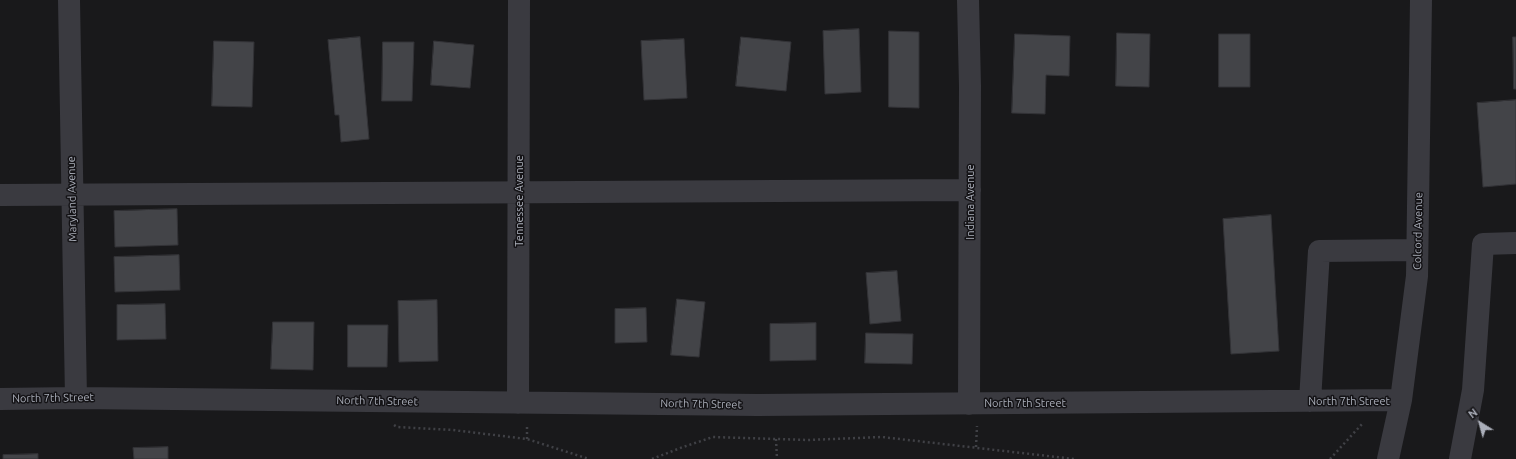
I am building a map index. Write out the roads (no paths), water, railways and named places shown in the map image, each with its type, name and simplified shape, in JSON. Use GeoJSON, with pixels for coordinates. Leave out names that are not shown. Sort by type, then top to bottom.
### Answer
{"type":"FeatureCollection","features":[{"type":"Feature","properties":{"kind":"street","name":"Maryland Avenue"},"geometry":{"type":"LineString","coordinates":[[69,0],[76,398]]}},
{"type":"Feature","properties":{"kind":"street","name":"Tennessee Avenue"},"geometry":{"type":"LineString","coordinates":[[518,403],[520,0]]}},
{"type":"Feature","properties":{"kind":"street","name":"Indiana Avenue"},"geometry":{"type":"LineString","coordinates":[[968,0],[970,86],[969,404]]}},
{"type":"Feature","properties":{"kind":"street","name":"Colcord Avenue"},"geometry":{"type":"LineString","coordinates":[[1388,459],[1401,400],[1417,276],[1421,0]]}},
{"type":"Feature","properties":{"kind":"street"},"geometry":{"type":"LineString","coordinates":[[0,195],[72,196],[970,190]]}},
{"type":"Feature","properties":{"kind":"street"},"geometry":{"type":"LineString","coordinates":[[1460,459],[1473,390],[1484,244],[1516,243]]}},
{"type":"Feature","properties":{"kind":"street"},"geometry":{"type":"LineString","coordinates":[[1310,401],[1319,251],[1417,250]]}},
{"type":"Feature","properties":{"kind":"street","name":"North 7th Street"},"geometry":{"type":"LineString","coordinates":[[0,399],[76,398],[750,405],[1401,400]]}}]}
